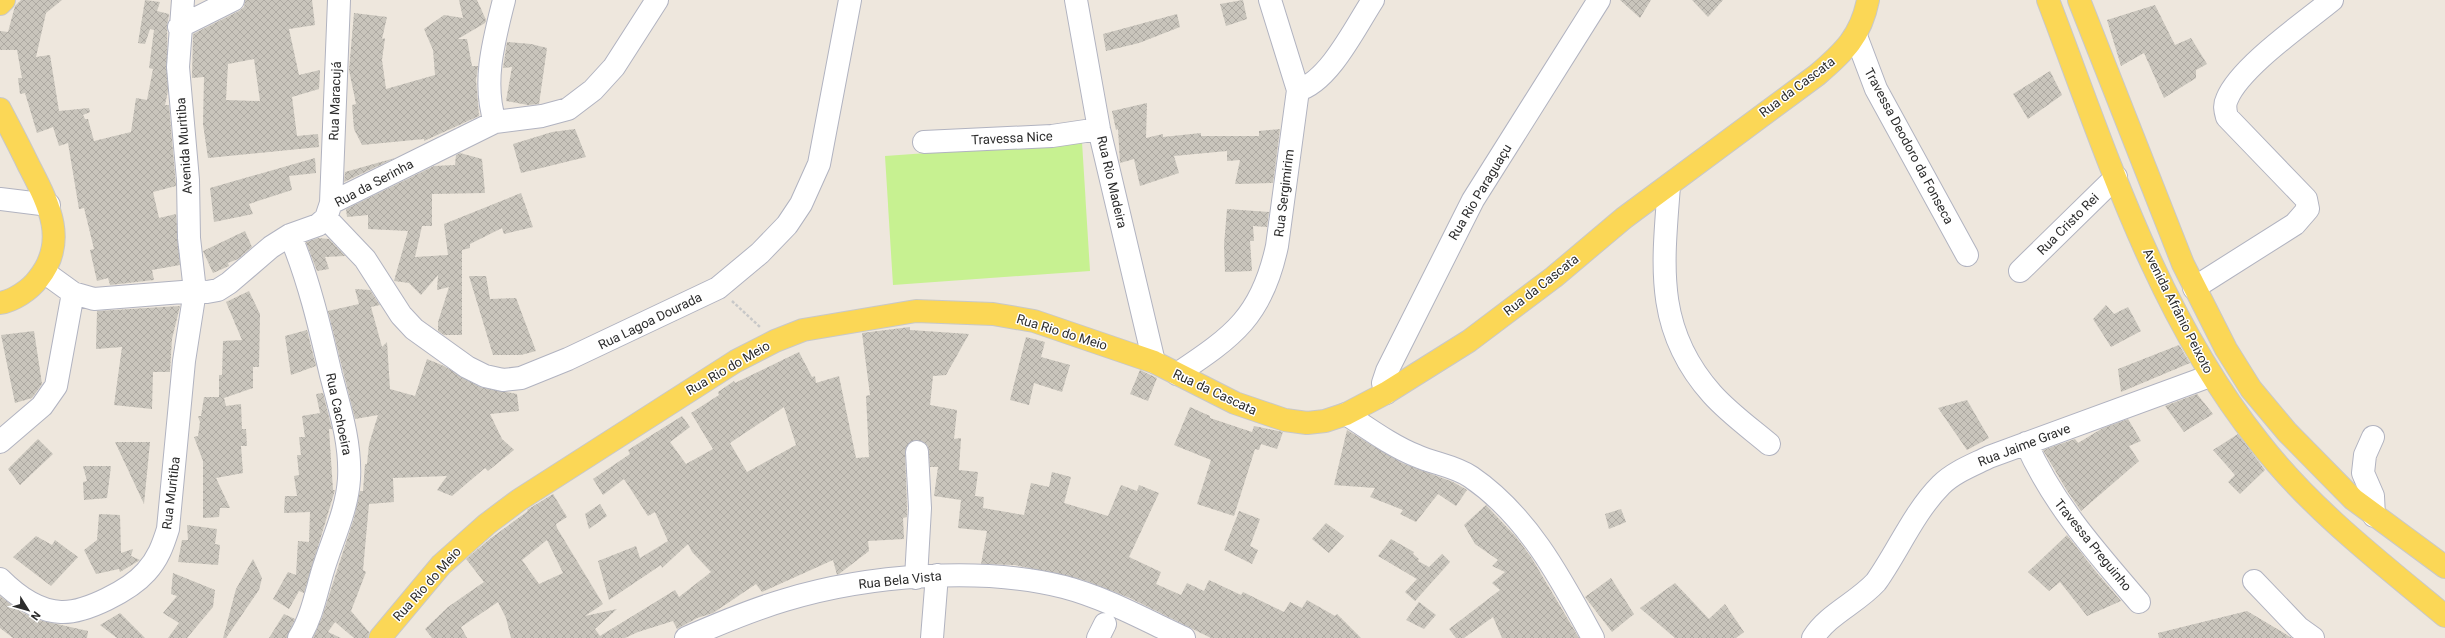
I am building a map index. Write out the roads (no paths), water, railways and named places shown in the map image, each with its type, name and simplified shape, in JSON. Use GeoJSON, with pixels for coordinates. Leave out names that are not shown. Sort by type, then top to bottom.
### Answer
{"type":"FeatureCollection","features":[{"type":"Feature","properties":{"kind":"main road"},"geometry":{"type":"LineString","coordinates":[[0,4],[4,0]]}},
{"type":"Feature","properties":{"kind":"main road","name":"Rua da Cascata"},"geometry":{"type":"LineString","coordinates":[[1154,362],[1235,403],[1285,420],[1306,422],[1325,421],[1346,414],[1386,394],[1469,341],[1554,277],[1624,218],[1669,186],[1746,126],[1817,75],[1835,60],[1856,36],[1865,13],[1868,0]]}},
{"type":"Feature","properties":{"kind":"main road","name":"Avenida Afrânio Peixoto"},"geometry":{"type":"LineString","coordinates":[[2048,0],[2116,177],[2155,270],[2210,376],[2260,444],[2308,495],[2342,529],[2445,616]]}},
{"type":"Feature","properties":{"kind":"main road","name":"Avenida Afrânio Peixoto"},"geometry":{"type":"LineString","coordinates":[[2079,0],[2170,232],[2194,288],[2226,349],[2251,389],[2287,432],[2326,473],[2374,516],[2445,567]]}},
{"type":"Feature","properties":{"kind":"main road"},"geometry":{"type":"LineString","coordinates":[[0,109],[49,205],[54,229],[53,249],[44,272],[28,289],[0,303]]}},
{"type":"Feature","properties":{"kind":"main road","name":"Rua Rio do Meio"},"geometry":{"type":"LineString","coordinates":[[380,638],[441,565],[487,524],[519,500],[736,361],[775,341],[803,330],[841,322],[916,311],[954,311],[993,314],[1034,321],[1154,362]]}},
{"type":"Feature","properties":{"kind":"street","name":"Avenida Muritiba"},"geometry":{"type":"LineString","coordinates":[[183,0],[179,27],[178,67],[188,180],[188,238],[195,291]]}},
{"type":"Feature","properties":{"kind":"street"},"geometry":{"type":"LineString","coordinates":[[179,27],[232,0]]}},
{"type":"Feature","properties":{"kind":"street","name":"Rua Maracujá"},"geometry":{"type":"LineString","coordinates":[[328,211],[339,0]]}},
{"type":"Feature","properties":{"kind":"street"},"geometry":{"type":"LineString","coordinates":[[495,122],[489,104],[489,82],[493,41],[504,0]]}},
{"type":"Feature","properties":{"kind":"street","name":"Rua da Serinha"},"geometry":{"type":"LineString","coordinates":[[44,272],[73,293],[94,299],[195,291],[208,292],[218,290],[229,283],[271,247],[290,235],[318,225],[328,211],[495,122],[542,116],[568,109],[593,90],[614,67],[657,0]]}},
{"type":"Feature","properties":{"kind":"street","name":"Rua Lagoa Dourada"},"geometry":{"type":"LineString","coordinates":[[328,211],[365,259],[401,315],[414,329],[467,367],[485,376],[503,380],[521,378],[568,359],[718,288],[760,253],[787,225],[812,183],[819,164],[850,0]]}},
{"type":"Feature","properties":{"kind":"street","name":"Rua Rio Madeira"},"geometry":{"type":"LineString","coordinates":[[1076,0],[1099,129],[1154,362]]}},
{"type":"Feature","properties":{"kind":"street"},"geometry":{"type":"LineString","coordinates":[[1270,0],[1298,90],[1311,85],[1323,74],[1373,0]]}},
{"type":"Feature","properties":{"kind":"street","name":"Rua Rio Paraguaçu"},"geometry":{"type":"LineString","coordinates":[[1386,394],[1383,383],[1387,371],[1455,232],[1473,200],[1599,0]]}},
{"type":"Feature","properties":{"kind":"street"},"geometry":{"type":"LineString","coordinates":[[2194,288],[2295,224],[2308,209],[2306,199],[2227,117],[2225,107],[2227,98],[2252,65],[2332,0]]}},
{"type":"Feature","properties":{"kind":"street","name":"Travessa Deodoro da Fonseca"},"geometry":{"type":"LineString","coordinates":[[1856,36],[1876,89],[1967,255]]}},
{"type":"Feature","properties":{"kind":"street","name":"Rua Sergimirim"},"geometry":{"type":"LineString","coordinates":[[1177,374],[1230,337],[1249,315],[1263,293],[1273,268],[1278,246],[1298,90]]}},
{"type":"Feature","properties":{"kind":"street","name":"Travessa Nice"},"geometry":{"type":"LineString","coordinates":[[924,142],[1052,136],[1099,129]]}},
{"type":"Feature","properties":{"kind":"street","name":"Rua Cristo Rei"},"geometry":{"type":"LineString","coordinates":[[2020,271],[2116,177]]}},
{"type":"Feature","properties":{"kind":"street"},"geometry":{"type":"LineString","coordinates":[[1669,186],[1664,255],[1664,287],[1669,316],[1694,370],[1712,394],[1769,444]]}},
{"type":"Feature","properties":{"kind":"street"},"geometry":{"type":"LineString","coordinates":[[0,199],[49,205]]}},
{"type":"Feature","properties":{"kind":"street","name":"Rua Cachoeira"},"geometry":{"type":"LineString","coordinates":[[290,235],[302,262],[325,348],[349,454],[349,480],[344,509],[314,605],[299,638]]}},
{"type":"Feature","properties":{"kind":"street","name":"Rua Muritiba"},"geometry":{"type":"LineString","coordinates":[[0,579],[26,600],[43,608],[61,612],[81,609],[129,586],[146,573],[160,553],[168,529],[184,361],[195,291]]}},
{"type":"Feature","properties":{"kind":"street"},"geometry":{"type":"LineString","coordinates":[[0,442],[42,406],[53,390],[58,376],[73,293]]}},
{"type":"Feature","properties":{"kind":"street","name":"Rua Jaime Grave"},"geometry":{"type":"LineString","coordinates":[[1813,638],[1824,624],[1866,593],[1876,582],[1929,499],[1942,484],[1956,474],[1989,456],[2210,376]]}},
{"type":"Feature","properties":{"kind":"street"},"geometry":{"type":"LineString","coordinates":[[1346,414],[1397,447],[1433,462],[1452,467],[1470,476],[1483,486],[1525,526],[1537,542],[1593,638]]}},
{"type":"Feature","properties":{"kind":"street"},"geometry":{"type":"LineString","coordinates":[[2373,437],[2365,455],[2363,473],[2372,491],[2374,516]]}},
{"type":"Feature","properties":{"kind":"street","name":"Travessa Preguinho"},"geometry":{"type":"LineString","coordinates":[[2026,443],[2044,481],[2068,516],[2139,602]]}},
{"type":"Feature","properties":{"kind":"street"},"geometry":{"type":"LineString","coordinates":[[917,452],[920,508],[932,638]]}},
{"type":"Feature","properties":{"kind":"street","name":"Rua Bela Vista"},"geometry":{"type":"LineString","coordinates":[[686,638],[786,599],[852,586],[926,576],[1034,581],[1065,587],[1114,605],[1184,638]]}},
{"type":"Feature","properties":{"kind":"street"},"geometry":{"type":"LineString","coordinates":[[2254,581],[2299,628],[2313,638]]}}]}
